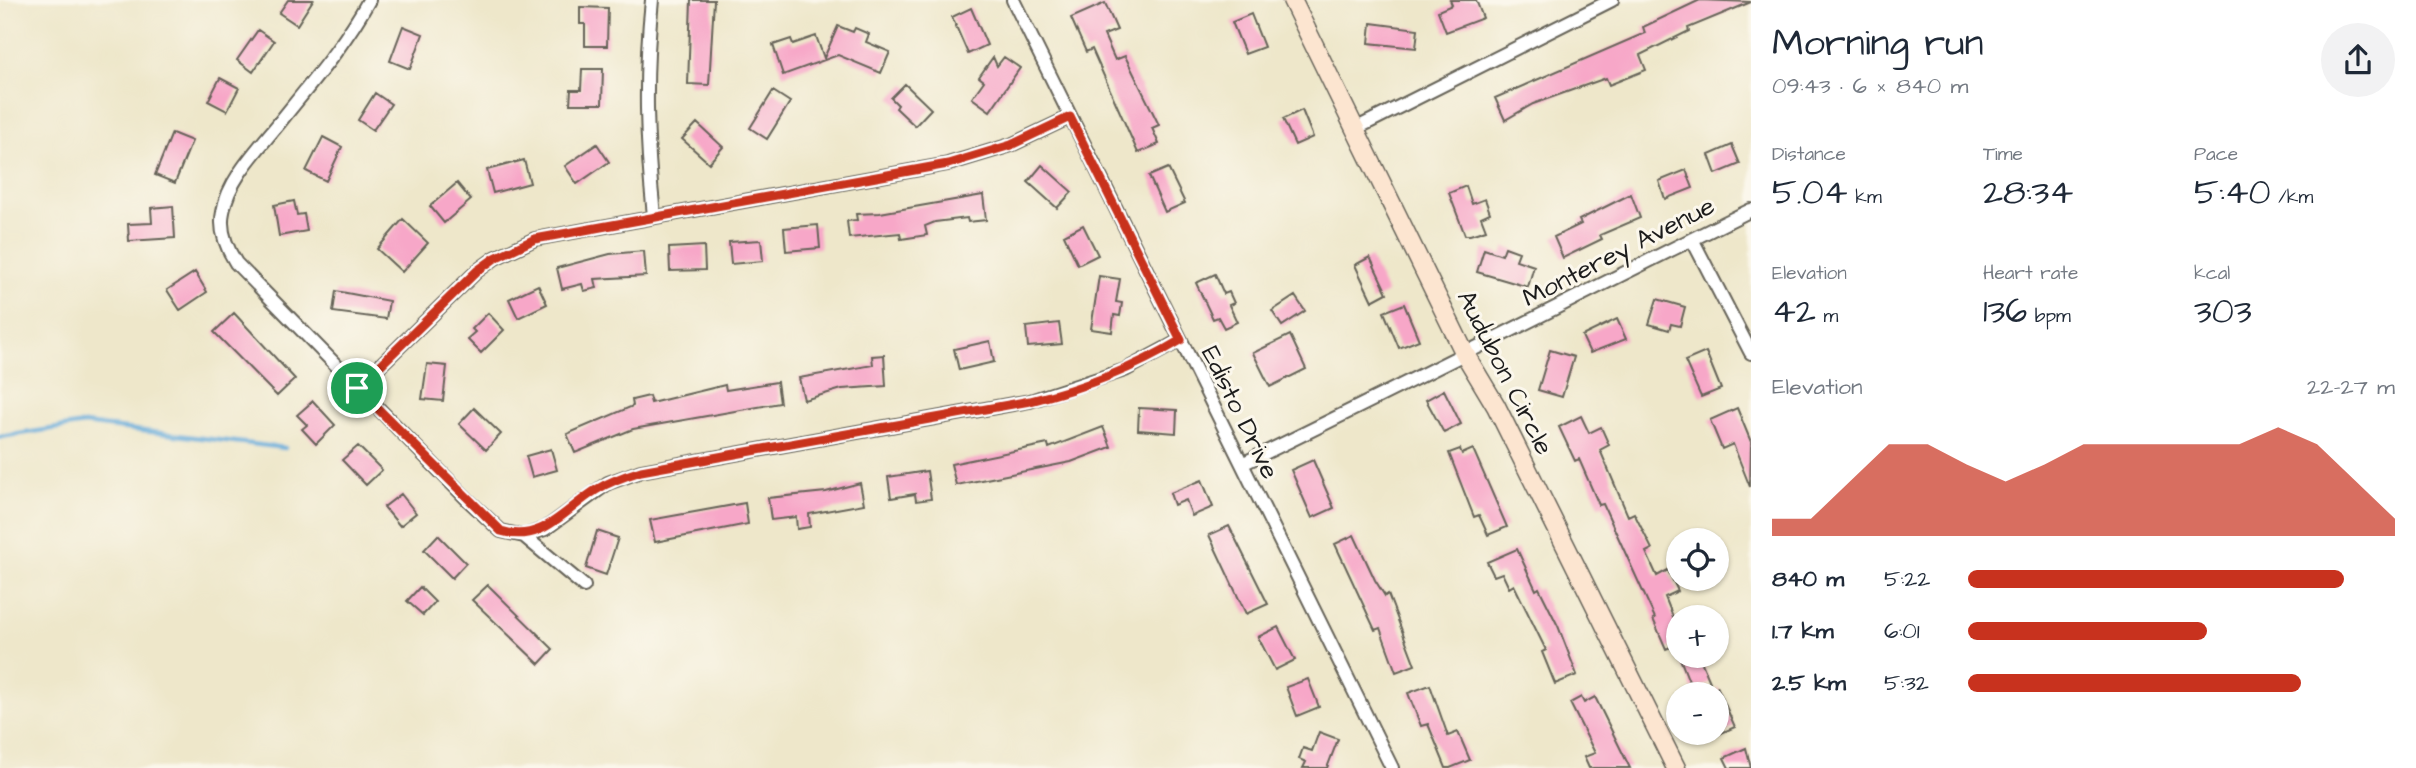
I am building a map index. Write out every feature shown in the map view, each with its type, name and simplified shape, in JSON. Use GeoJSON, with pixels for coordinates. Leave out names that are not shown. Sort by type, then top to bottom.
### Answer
{"type":"FeatureCollection","features":[{"type":"Feature","properties":{"kind":"street"},"geometry":{"type":"LineString","coordinates":[[369,0],[344,42],[254,154],[229,193],[222,213],[224,239],[236,262],[357,388],[501,531],[524,536],[584,586]]}},
{"type":"Feature","properties":{"kind":"street"},"geometry":{"type":"LineString","coordinates":[[652,0],[645,83],[645,135],[654,216]]}},
{"type":"Feature","properties":{"kind":"street","name":"Edisto Drive"},"geometry":{"type":"LineString","coordinates":[[1013,0],[1392,768]]}},
{"type":"Feature","properties":{"kind":"street","name":"Audubon Circle"},"geometry":{"type":"LineString","coordinates":[[1292,0],[1466,356],[1496,406],[1676,768]]}},
{"type":"Feature","properties":{"kind":"street"},"geometry":{"type":"LineString","coordinates":[[1355,129],[1612,0]]}},
{"type":"Feature","properties":{"kind":"street"},"geometry":{"type":"LineString","coordinates":[[357,388],[460,285],[495,258],[556,233],[948,164],[1011,145],[1070,117]]}},
{"type":"Feature","properties":{"kind":"street","name":"Monterey Avenue"},"geometry":{"type":"LineString","coordinates":[[1242,464],[1466,356],[1519,325],[1751,210]]}},
{"type":"Feature","properties":{"kind":"street"},"geometry":{"type":"LineString","coordinates":[[1692,239],[1751,353]]}},
{"type":"Feature","properties":{"kind":"street"},"geometry":{"type":"LineString","coordinates":[[524,536],[545,529],[593,492],[624,476],[1030,401],[1094,383],[1154,356],[1181,340]]}},
{"type":"Feature","properties":{"kind":"building"},"geometry":{"type":"Polygon","coordinates":[[[288,0],[313,0],[297,25],[279,13],[288,0]]]}},
{"type":"Feature","properties":{"kind":"building"},"geometry":{"type":"Polygon","coordinates":[[[691,0],[714,0],[709,85],[688,84],[691,0]]]}},
{"type":"Feature","properties":{"kind":"building"},"geometry":{"type":"Polygon","coordinates":[[[1450,0],[1476,0],[1483,18],[1446,32],[1438,11],[1452,5],[1450,0]]]}},
{"type":"Feature","properties":{"kind":"building"},"geometry":{"type":"Polygon","coordinates":[[[1700,0],[1751,2],[1688,28],[1689,31],[1640,55],[1646,70],[1609,85],[1606,78],[1533,104],[1505,120],[1495,98],[1645,33],[1643,27],[1700,0]]]}},
{"type":"Feature","properties":{"kind":"building"},"geometry":{"type":"Polygon","coordinates":[[[1105,3],[1117,30],[1104,35],[1115,60],[1125,56],[1159,125],[1152,128],[1159,144],[1138,153],[1092,49],[1086,52],[1071,18],[1105,3]]]}},
{"type":"Feature","properties":{"kind":"building"},"geometry":{"type":"Polygon","coordinates":[[[580,7],[608,8],[607,46],[585,46],[585,24],[580,24],[580,7]]]}},
{"type":"Feature","properties":{"kind":"building"},"geometry":{"type":"Polygon","coordinates":[[[971,8],[987,45],[968,54],[952,17],[971,8]]]}},
{"type":"Feature","properties":{"kind":"building"},"geometry":{"type":"Polygon","coordinates":[[[1251,14],[1264,47],[1245,54],[1232,22],[1251,14]]]}},
{"type":"Feature","properties":{"kind":"building"},"geometry":{"type":"Polygon","coordinates":[[[1371,23],[1418,29],[1416,48],[1369,43],[1371,23]]]}},
{"type":"Feature","properties":{"kind":"building"},"geometry":{"type":"Polygon","coordinates":[[[403,26],[423,34],[410,69],[390,61],[403,26]]]}},
{"type":"Feature","properties":{"kind":"building"},"geometry":{"type":"Polygon","coordinates":[[[838,26],[853,32],[855,28],[869,34],[866,42],[890,52],[881,73],[838,55],[783,75],[773,45],[791,39],[793,44],[816,36],[824,58],[838,26]]]}},
{"type":"Feature","properties":{"kind":"building"},"geometry":{"type":"Polygon","coordinates":[[[258,30],[274,41],[253,72],[237,60],[258,30]]]}},
{"type":"Feature","properties":{"kind":"building"},"geometry":{"type":"Polygon","coordinates":[[[993,57],[997,66],[1004,57],[1020,68],[990,111],[972,98],[984,81],[979,77],[993,57]]]}},
{"type":"Feature","properties":{"kind":"building"},"geometry":{"type":"Polygon","coordinates":[[[582,69],[603,69],[602,104],[570,104],[571,90],[581,90],[582,69]]]}},
{"type":"Feature","properties":{"kind":"building"},"geometry":{"type":"Polygon","coordinates":[[[220,78],[239,88],[227,111],[208,101],[220,78]]]}},
{"type":"Feature","properties":{"kind":"building"},"geometry":{"type":"Polygon","coordinates":[[[905,84],[931,109],[915,126],[896,108],[898,105],[891,98],[905,84]]]}},
{"type":"Feature","properties":{"kind":"building"},"geometry":{"type":"Polygon","coordinates":[[[773,91],[790,102],[767,139],[750,128],[773,91]]]}},
{"type":"Feature","properties":{"kind":"building"},"geometry":{"type":"Polygon","coordinates":[[[375,93],[391,104],[373,130],[358,120],[375,93]]]}},
{"type":"Feature","properties":{"kind":"building"},"geometry":{"type":"Polygon","coordinates":[[[1302,110],[1313,137],[1295,145],[1283,119],[1302,110]]]}},
{"type":"Feature","properties":{"kind":"building"},"geometry":{"type":"Polygon","coordinates":[[[697,123],[723,147],[709,163],[682,139],[697,123]]]}},
{"type":"Feature","properties":{"kind":"building"},"geometry":{"type":"Polygon","coordinates":[[[172,133],[192,141],[175,183],[155,175],[172,133]]]}},
{"type":"Feature","properties":{"kind":"building"},"geometry":{"type":"Polygon","coordinates":[[[323,137],[342,147],[326,181],[306,171],[323,137]]]}},
{"type":"Feature","properties":{"kind":"building"},"geometry":{"type":"Polygon","coordinates":[[[597,144],[609,162],[577,184],[565,166],[597,144]]]}},
{"type":"Feature","properties":{"kind":"building"},"geometry":{"type":"Polygon","coordinates":[[[1732,145],[1740,164],[1716,174],[1709,155],[1732,145]]]}},
{"type":"Feature","properties":{"kind":"building"},"geometry":{"type":"Polygon","coordinates":[[[524,160],[530,183],[493,193],[487,170],[524,160]]]}},
{"type":"Feature","properties":{"kind":"building"},"geometry":{"type":"Polygon","coordinates":[[[1042,165],[1072,192],[1057,208],[1028,182],[1042,165]]]}},
{"type":"Feature","properties":{"kind":"building"},"geometry":{"type":"Polygon","coordinates":[[[1168,168],[1185,203],[1165,212],[1149,176],[1168,168]]]}},
{"type":"Feature","properties":{"kind":"building"},"geometry":{"type":"Polygon","coordinates":[[[1686,170],[1693,188],[1665,199],[1659,181],[1686,170]]]}},
{"type":"Feature","properties":{"kind":"building"},"geometry":{"type":"Polygon","coordinates":[[[457,183],[471,200],[444,223],[430,206],[457,183]]]}},
{"type":"Feature","properties":{"kind":"building"},"geometry":{"type":"Polygon","coordinates":[[[1466,186],[1472,204],[1485,199],[1490,213],[1481,217],[1486,230],[1470,235],[1465,235],[1449,193],[1466,186]]]}},
{"type":"Feature","properties":{"kind":"building"},"geometry":{"type":"Polygon","coordinates":[[[1631,194],[1640,218],[1600,235],[1602,239],[1563,258],[1554,237],[1581,224],[1579,220],[1631,194]]]}},
{"type":"Feature","properties":{"kind":"building"},"geometry":{"type":"Polygon","coordinates":[[[983,195],[986,220],[968,222],[967,218],[935,222],[925,226],[927,235],[901,239],[900,233],[849,238],[847,221],[857,220],[856,214],[880,213],[983,195]]]}},
{"type":"Feature","properties":{"kind":"building"},"geometry":{"type":"Polygon","coordinates":[[[294,201],[297,215],[304,214],[307,231],[279,236],[274,205],[294,201]]]}},
{"type":"Feature","properties":{"kind":"building"},"geometry":{"type":"Polygon","coordinates":[[[173,206],[175,238],[129,241],[128,224],[152,223],[151,208],[173,206]]]}},
{"type":"Feature","properties":{"kind":"building"},"geometry":{"type":"Polygon","coordinates":[[[403,219],[428,243],[402,272],[377,249],[403,219]]]}},
{"type":"Feature","properties":{"kind":"building"},"geometry":{"type":"Polygon","coordinates":[[[818,225],[820,248],[786,251],[784,228],[818,225]]]}},
{"type":"Feature","properties":{"kind":"building"},"geometry":{"type":"Polygon","coordinates":[[[1083,225],[1098,255],[1078,265],[1064,235],[1083,225]]]}},
{"type":"Feature","properties":{"kind":"building"},"geometry":{"type":"Polygon","coordinates":[[[761,240],[763,261],[731,264],[729,242],[761,240]]]}},
{"type":"Feature","properties":{"kind":"building"},"geometry":{"type":"Polygon","coordinates":[[[704,246],[705,270],[670,271],[669,248],[704,246]]]}},
{"type":"Feature","properties":{"kind":"building"},"geometry":{"type":"Polygon","coordinates":[[[1505,247],[1519,252],[1516,260],[1534,266],[1528,287],[1477,272],[1484,249],[1502,255],[1505,247]]]}},
{"type":"Feature","properties":{"kind":"building"},"geometry":{"type":"Polygon","coordinates":[[[644,251],[646,276],[595,279],[597,288],[584,291],[582,284],[562,289],[557,268],[610,254],[644,251]]]}},
{"type":"Feature","properties":{"kind":"building"},"geometry":{"type":"Polygon","coordinates":[[[1370,257],[1387,293],[1372,301],[1355,265],[1370,257]]]}},
{"type":"Feature","properties":{"kind":"building"},"geometry":{"type":"Polygon","coordinates":[[[195,272],[207,292],[180,310],[167,290],[195,272]]]}},
{"type":"Feature","properties":{"kind":"building"},"geometry":{"type":"Polygon","coordinates":[[[1215,274],[1224,294],[1229,292],[1234,303],[1229,305],[1237,322],[1224,328],[1218,317],[1213,319],[1196,283],[1215,274]]]}},
{"type":"Feature","properties":{"kind":"building"},"geometry":{"type":"Polygon","coordinates":[[[1099,276],[1120,279],[1116,302],[1122,303],[1120,316],[1114,315],[1112,332],[1091,329],[1099,276]]]}},
{"type":"Feature","properties":{"kind":"building"},"geometry":{"type":"Polygon","coordinates":[[[538,285],[547,304],[518,318],[509,299],[538,285]]]}},
{"type":"Feature","properties":{"kind":"building"},"geometry":{"type":"Polygon","coordinates":[[[336,291],[389,301],[386,319],[333,312],[336,291]]]}},
{"type":"Feature","properties":{"kind":"building"},"geometry":{"type":"Polygon","coordinates":[[[1295,296],[1305,311],[1282,326],[1272,311],[1295,296]]]}},
{"type":"Feature","properties":{"kind":"building"},"geometry":{"type":"Polygon","coordinates":[[[1657,299],[1685,307],[1680,326],[1671,324],[1669,330],[1649,324],[1657,299]]]}},
{"type":"Feature","properties":{"kind":"building"},"geometry":{"type":"Polygon","coordinates":[[[1404,304],[1419,340],[1399,348],[1384,312],[1404,304]]]}},
{"type":"Feature","properties":{"kind":"building"},"geometry":{"type":"Polygon","coordinates":[[[234,313],[295,379],[277,396],[214,332],[234,313]]]}},
{"type":"Feature","properties":{"kind":"building"},"geometry":{"type":"Polygon","coordinates":[[[488,313],[504,330],[481,353],[467,339],[475,332],[472,329],[488,313]]]}},
{"type":"Feature","properties":{"kind":"building"},"geometry":{"type":"Polygon","coordinates":[[[1617,319],[1626,339],[1590,353],[1582,336],[1617,319]]]}},
{"type":"Feature","properties":{"kind":"building"},"geometry":{"type":"Polygon","coordinates":[[[1059,323],[1062,344],[1028,347],[1026,327],[1059,323]]]}},
{"type":"Feature","properties":{"kind":"building"},"geometry":{"type":"Polygon","coordinates":[[[1290,335],[1306,369],[1270,387],[1253,353],[1290,335]]]}},
{"type":"Feature","properties":{"kind":"building"},"geometry":{"type":"Polygon","coordinates":[[[990,341],[994,362],[959,370],[954,349],[990,341]]]}},
{"type":"Feature","properties":{"kind":"building"},"geometry":{"type":"Polygon","coordinates":[[[1550,350],[1574,357],[1562,397],[1538,390],[1550,350]]]}},
{"type":"Feature","properties":{"kind":"building"},"geometry":{"type":"Polygon","coordinates":[[[1706,352],[1721,389],[1701,397],[1685,361],[1706,352]]]}},
{"type":"Feature","properties":{"kind":"building"},"geometry":{"type":"Polygon","coordinates":[[[884,355],[886,386],[842,389],[804,400],[799,378],[873,365],[872,356],[884,355]]]}},
{"type":"Feature","properties":{"kind":"building"},"geometry":{"type":"Polygon","coordinates":[[[427,364],[447,366],[443,401],[422,399],[427,364]]]}},
{"type":"Feature","properties":{"kind":"building"},"geometry":{"type":"Polygon","coordinates":[[[777,382],[780,403],[633,429],[575,453],[567,434],[633,406],[632,400],[649,396],[651,403],[725,385],[726,390],[777,382]]]}},
{"type":"Feature","properties":{"kind":"building"},"geometry":{"type":"Polygon","coordinates":[[[1444,390],[1461,424],[1444,433],[1426,400],[1444,390]]]}},
{"type":"Feature","properties":{"kind":"building"},"geometry":{"type":"Polygon","coordinates":[[[313,401],[335,425],[316,444],[302,429],[307,425],[297,415],[313,401]]]}},
{"type":"Feature","properties":{"kind":"building"},"geometry":{"type":"Polygon","coordinates":[[[474,408],[501,434],[486,450],[459,424],[474,408]]]}},
{"type":"Feature","properties":{"kind":"building"},"geometry":{"type":"Polygon","coordinates":[[[1139,408],[1177,410],[1176,433],[1138,430],[1139,408]]]}},
{"type":"Feature","properties":{"kind":"building"},"geometry":{"type":"Polygon","coordinates":[[[1737,408],[1751,442],[1750,487],[1733,444],[1722,449],[1710,420],[1737,408]]]}},
{"type":"Feature","properties":{"kind":"building"},"geometry":{"type":"Polygon","coordinates":[[[1581,416],[1589,433],[1601,427],[1609,445],[1600,450],[1628,516],[1634,513],[1652,549],[1646,552],[1657,576],[1666,571],[1666,591],[1678,591],[1665,597],[1668,605],[1666,605],[1666,649],[1653,619],[1655,618],[1603,504],[1599,505],[1579,459],[1575,461],[1559,427],[1581,416]]]}},
{"type":"Feature","properties":{"kind":"building"},"geometry":{"type":"Polygon","coordinates":[[[1103,427],[1111,447],[1071,462],[956,485],[951,464],[1048,444],[1049,448],[1103,427]]]}},
{"type":"Feature","properties":{"kind":"building"},"geometry":{"type":"Polygon","coordinates":[[[358,446],[382,470],[366,485],[342,460],[358,446]]]}},
{"type":"Feature","properties":{"kind":"building"},"geometry":{"type":"Polygon","coordinates":[[[551,449],[557,470],[532,477],[526,456],[551,449]]]}},
{"type":"Feature","properties":{"kind":"building"},"geometry":{"type":"Polygon","coordinates":[[[1460,449],[1462,454],[1473,449],[1507,527],[1488,535],[1479,515],[1474,517],[1449,453],[1460,449]]]}},
{"type":"Feature","properties":{"kind":"building"},"geometry":{"type":"Polygon","coordinates":[[[1313,460],[1334,508],[1312,518],[1291,470],[1313,460]]]}},
{"type":"Feature","properties":{"kind":"building"},"geometry":{"type":"Polygon","coordinates":[[[927,471],[931,499],[916,501],[915,494],[891,498],[888,477],[927,471]]]}},
{"type":"Feature","properties":{"kind":"building"},"geometry":{"type":"Polygon","coordinates":[[[1202,480],[1213,507],[1192,516],[1186,500],[1174,505],[1170,493],[1202,480]]]}},
{"type":"Feature","properties":{"kind":"building"},"geometry":{"type":"Polygon","coordinates":[[[860,483],[864,504],[809,514],[810,527],[797,529],[796,517],[771,520],[768,498],[826,492],[860,483]]]}},
{"type":"Feature","properties":{"kind":"building"},"geometry":{"type":"Polygon","coordinates":[[[401,494],[416,513],[400,526],[384,507],[401,494]]]}},
{"type":"Feature","properties":{"kind":"building"},"geometry":{"type":"Polygon","coordinates":[[[745,503],[748,524],[655,542],[650,520],[745,503]]]}},
{"type":"Feature","properties":{"kind":"building"},"geometry":{"type":"Polygon","coordinates":[[[1229,526],[1268,604],[1246,614],[1209,535],[1229,526]]]}},
{"type":"Feature","properties":{"kind":"building"},"geometry":{"type":"Polygon","coordinates":[[[597,531],[618,538],[606,575],[586,568],[597,531]]]}},
{"type":"Feature","properties":{"kind":"building"},"geometry":{"type":"Polygon","coordinates":[[[438,535],[466,563],[452,578],[424,550],[438,535]]]}},
{"type":"Feature","properties":{"kind":"building"},"geometry":{"type":"Polygon","coordinates":[[[1354,535],[1375,580],[1385,596],[1388,594],[1415,665],[1396,672],[1380,628],[1375,630],[1335,544],[1354,535]]]}},
{"type":"Feature","properties":{"kind":"building"},"geometry":{"type":"Polygon","coordinates":[[[1517,549],[1536,590],[1539,588],[1558,626],[1577,675],[1555,684],[1542,652],[1546,650],[1514,585],[1509,588],[1502,573],[1494,576],[1487,562],[1517,549]]]}},
{"type":"Feature","properties":{"kind":"building"},"geometry":{"type":"Polygon","coordinates":[[[488,585],[553,649],[539,664],[472,600],[488,585]]]}},
{"type":"Feature","properties":{"kind":"building"},"geometry":{"type":"Polygon","coordinates":[[[420,587],[435,602],[423,615],[407,601],[420,587]]]}},
{"type":"Feature","properties":{"kind":"building"},"geometry":{"type":"Polygon","coordinates":[[[1278,627],[1295,660],[1275,670],[1258,637],[1278,627]]]}},
{"type":"Feature","properties":{"kind":"building"},"geometry":{"type":"Polygon","coordinates":[[[1684,668],[1704,668],[1710,682],[1689,682],[1684,668]]]}},
{"type":"Feature","properties":{"kind":"building"},"geometry":{"type":"Polygon","coordinates":[[[1308,679],[1319,707],[1297,716],[1286,687],[1308,679]]]}},
{"type":"Feature","properties":{"kind":"building"},"geometry":{"type":"Polygon","coordinates":[[[1430,685],[1448,736],[1458,732],[1470,760],[1450,768],[1446,768],[1428,724],[1421,726],[1408,693],[1430,685]]]}},
{"type":"Feature","properties":{"kind":"building"},"geometry":{"type":"Polygon","coordinates":[[[1581,697],[1584,703],[1595,697],[1630,768],[1589,768],[1584,757],[1595,753],[1570,703],[1581,697]]]}},
{"type":"Feature","properties":{"kind":"building"},"geometry":{"type":"Polygon","coordinates":[[[1729,713],[1735,727],[1729,730],[1729,713]]]}},
{"type":"Feature","properties":{"kind":"building"},"geometry":{"type":"Polygon","coordinates":[[[1319,732],[1338,739],[1327,768],[1303,768],[1306,762],[1299,759],[1303,748],[1312,751],[1319,732]]]}},
{"type":"Feature","properties":{"kind":"building"},"geometry":{"type":"Polygon","coordinates":[[[1746,748],[1751,768],[1729,768],[1724,758],[1746,748]]]}},
{"type":"Feature","properties":{"kind":"waterway"},"geometry":{"type":"LineString","coordinates":[[0,437],[84,424],[285,448]]}},
{"type":"Feature","properties":{"kind":"route"},"geometry":{"type":"LineString","coordinates":[[1070,117],[1181,340],[1154,356],[1094,383],[1030,401],[677,464],[624,476],[593,492],[545,529],[524,536],[501,531],[357,388],[460,285],[495,258],[535,239],[556,233],[948,164],[1011,145],[1070,117]]}}]}
